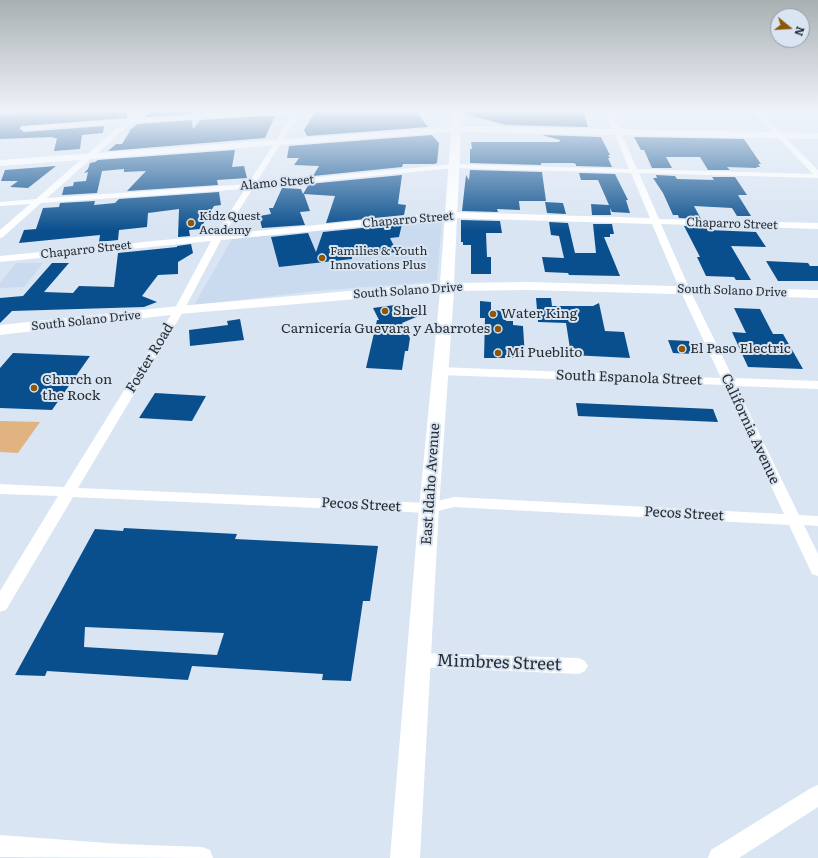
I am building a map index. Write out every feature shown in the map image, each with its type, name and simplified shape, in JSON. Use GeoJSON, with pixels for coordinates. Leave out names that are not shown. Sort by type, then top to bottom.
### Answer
{"type":"FeatureCollection","features":[{"type":"Feature","properties":{"kind":"street"},"geometry":{"type":"LineString","coordinates":[[0,235],[96,151]]}},
{"type":"Feature","properties":{"kind":"street"},"geometry":{"type":"LineString","coordinates":[[0,164],[157,151]]}},
{"type":"Feature","properties":{"kind":"street","name":"Foster Road"},"geometry":{"type":"LineString","coordinates":[[0,606],[179,310],[218,237],[272,151]]}},
{"type":"Feature","properties":{"kind":"street","name":"East Idaho Avenue"},"geometry":{"type":"LineString","coordinates":[[405,858],[439,371],[447,287],[454,151]]}},
{"type":"Feature","properties":{"kind":"street","name":"California Avenue"},"geometry":{"type":"LineString","coordinates":[[626,151],[685,290],[818,570]]}},
{"type":"Feature","properties":{"kind":"street"},"geometry":{"type":"LineString","coordinates":[[794,151],[818,175]]}},
{"type":"Feature","properties":{"kind":"street","name":"Alamo Street"},"geometry":{"type":"LineString","coordinates":[[0,204],[250,186],[453,166],[818,175]]}},
{"type":"Feature","properties":{"kind":"street","name":"Chaparro Street"},"geometry":{"type":"LineString","coordinates":[[0,258],[451,215],[818,226]]}},
{"type":"Feature","properties":{"kind":"street","name":"South Solano Drive"},"geometry":{"type":"LineString","coordinates":[[0,330],[179,310],[447,287],[528,286],[818,294]]}},
{"type":"Feature","properties":{"kind":"street","name":"South Espanola Street"},"geometry":{"type":"LineString","coordinates":[[439,371],[818,385]]}},
{"type":"Feature","properties":{"kind":"street","name":"Pecos Street"},"geometry":{"type":"LineString","coordinates":[[0,489],[429,508],[454,502],[818,521]]}},
{"type":"Feature","properties":{"kind":"street","name":"Mimbres Street"},"geometry":{"type":"LineString","coordinates":[[419,660],[579,666]]}},
{"type":"Feature","properties":{"kind":"street"},"geometry":{"type":"LineString","coordinates":[[719,858],[818,795]]}},
{"type":"Feature","properties":{"kind":"street"},"geometry":{"type":"LineString","coordinates":[[0,846],[121,856],[202,858]]}},
{"type":"Feature","properties":{"kind":"shaded area"},"geometry":{"type":"Polygon","coordinates":[[[437,220],[442,221],[437,280],[431,282],[315,291],[194,305],[232,239],[437,220]]]}},
{"type":"Feature","properties":{"kind":"shaded area"},"geometry":{"type":"Polygon","coordinates":[[[16,263],[43,263],[24,287],[0,288],[0,283],[16,263]]]}},
{"type":"Feature","properties":{"kind":"shaded area"},"geometry":{"type":"Polygon","coordinates":[[[0,421],[40,422],[18,453],[0,452],[0,421]]]}},
{"type":"Feature","properties":{"kind":"building"},"geometry":{"type":"Polygon","coordinates":[[[235,151],[232,167],[244,166],[247,178],[217,180],[218,185],[127,191],[146,171],[124,172],[124,169],[102,171],[97,193],[62,195],[64,187],[73,186],[74,182],[86,181],[88,172],[84,173],[88,169],[90,163],[98,160],[235,151]]]}},
{"type":"Feature","properties":{"kind":"building"},"geometry":{"type":"Polygon","coordinates":[[[288,151],[438,151],[437,163],[434,164],[403,164],[402,167],[313,176],[319,166],[294,165],[299,158],[287,158],[288,151]]]}},
{"type":"Feature","properties":{"kind":"building"},"geometry":{"type":"Polygon","coordinates":[[[470,151],[608,151],[610,158],[608,158],[612,167],[576,166],[576,164],[573,163],[541,163],[541,165],[470,163],[470,151]]]}},
{"type":"Feature","properties":{"kind":"building"},"geometry":{"type":"Polygon","coordinates":[[[644,151],[752,151],[761,164],[758,164],[760,167],[756,167],[757,168],[727,167],[730,170],[708,170],[700,157],[666,157],[672,168],[652,168],[644,151]]]}},
{"type":"Feature","properties":{"kind":"building"},"geometry":{"type":"Polygon","coordinates":[[[56,166],[28,188],[10,187],[18,181],[1,181],[5,170],[56,166]]]}},
{"type":"Feature","properties":{"kind":"building"},"geometry":{"type":"Polygon","coordinates":[[[470,170],[542,172],[546,201],[519,201],[520,210],[497,209],[498,212],[462,211],[466,175],[469,180],[470,170]]]}},
{"type":"Feature","properties":{"kind":"building"},"geometry":{"type":"Polygon","coordinates":[[[579,173],[615,174],[628,200],[626,200],[630,213],[612,212],[610,208],[611,215],[592,215],[591,204],[609,205],[598,180],[581,180],[579,173]]]}},
{"type":"Feature","properties":{"kind":"building"},"geometry":{"type":"Polygon","coordinates":[[[402,175],[398,204],[406,205],[404,215],[326,223],[335,196],[304,194],[310,211],[300,212],[305,225],[262,228],[259,216],[271,214],[269,208],[273,208],[282,188],[301,189],[303,194],[309,184],[402,175]]]}},
{"type":"Feature","properties":{"kind":"building"},"geometry":{"type":"Polygon","coordinates":[[[656,175],[675,176],[677,179],[714,180],[712,177],[735,177],[747,195],[738,195],[751,216],[737,216],[732,208],[694,206],[701,219],[679,218],[678,215],[673,215],[663,193],[653,178],[657,178],[656,175]]]}},
{"type":"Feature","properties":{"kind":"building"},"geometry":{"type":"Polygon","coordinates":[[[219,192],[221,205],[214,206],[200,229],[189,230],[190,236],[178,237],[179,209],[148,213],[147,227],[119,230],[118,240],[99,242],[100,235],[19,243],[24,230],[36,229],[43,208],[59,207],[60,203],[95,201],[94,205],[115,203],[119,199],[219,192]]]}},
{"type":"Feature","properties":{"kind":"building"},"geometry":{"type":"Polygon","coordinates":[[[545,202],[563,203],[566,214],[547,213],[545,202]]]}},
{"type":"Feature","properties":{"kind":"building"},"geometry":{"type":"Polygon","coordinates":[[[461,220],[500,221],[502,233],[486,233],[487,257],[491,257],[491,274],[471,274],[471,245],[463,245],[463,242],[461,242],[461,220]]]}},
{"type":"Feature","properties":{"kind":"building"},"geometry":{"type":"Polygon","coordinates":[[[549,222],[568,223],[575,253],[596,253],[593,224],[612,224],[614,234],[610,234],[610,237],[604,237],[620,276],[569,275],[568,273],[545,272],[542,257],[564,258],[559,236],[551,235],[549,222]]]}},
{"type":"Feature","properties":{"kind":"building"},"geometry":{"type":"Polygon","coordinates":[[[402,224],[399,237],[390,238],[397,252],[352,257],[352,259],[279,267],[271,237],[308,233],[316,252],[323,232],[402,224]]]}},
{"type":"Feature","properties":{"kind":"building"},"geometry":{"type":"Polygon","coordinates":[[[684,226],[706,227],[708,230],[756,232],[766,247],[731,246],[751,280],[736,280],[734,277],[706,276],[697,257],[700,257],[684,226]]]}},
{"type":"Feature","properties":{"kind":"building"},"geometry":{"type":"Polygon","coordinates":[[[191,244],[193,253],[178,262],[178,274],[158,275],[142,296],[157,302],[144,307],[12,311],[0,323],[0,298],[23,296],[52,263],[69,263],[44,292],[73,293],[79,286],[114,287],[118,253],[177,247],[191,244]]]}},
{"type":"Feature","properties":{"kind":"building"},"geometry":{"type":"Polygon","coordinates":[[[766,261],[808,263],[810,266],[818,266],[818,281],[778,281],[766,261]]]}},
{"type":"Feature","properties":{"kind":"building"},"geometry":{"type":"Polygon","coordinates":[[[536,298],[551,298],[552,306],[593,306],[599,303],[605,331],[624,332],[630,358],[571,355],[566,323],[538,322],[536,298]]]}},
{"type":"Feature","properties":{"kind":"building"},"geometry":{"type":"Polygon","coordinates":[[[480,301],[491,302],[491,310],[505,311],[506,321],[513,321],[513,325],[523,326],[525,358],[484,358],[485,318],[480,318],[480,301]]]}},
{"type":"Feature","properties":{"kind":"building"},"geometry":{"type":"Polygon","coordinates":[[[402,304],[421,315],[402,323],[410,338],[408,351],[405,351],[402,370],[366,368],[377,320],[379,320],[373,308],[402,304]]]}},
{"type":"Feature","properties":{"kind":"building"},"geometry":{"type":"Polygon","coordinates":[[[734,308],[760,309],[773,334],[783,334],[803,369],[748,367],[732,332],[746,333],[734,308]]]}},
{"type":"Feature","properties":{"kind":"building"},"geometry":{"type":"Polygon","coordinates":[[[240,319],[244,340],[190,346],[189,330],[228,325],[227,321],[240,319]]]}},
{"type":"Feature","properties":{"kind":"building","name":"El Paso Electric"},"geometry":{"type":"Polygon","coordinates":[[[668,340],[689,341],[694,354],[673,353],[668,340]]]}},
{"type":"Feature","properties":{"kind":"building","name":"Church on the Rock"},"geometry":{"type":"Polygon","coordinates":[[[13,353],[90,356],[52,410],[0,408],[0,368],[13,353]]]}},
{"type":"Feature","properties":{"kind":"building"},"geometry":{"type":"Polygon","coordinates":[[[155,393],[206,396],[192,421],[139,418],[155,393]]]}},
{"type":"Feature","properties":{"kind":"building"},"geometry":{"type":"Polygon","coordinates":[[[576,403],[713,409],[718,422],[578,416],[576,403]]]}},
{"type":"Feature","properties":{"kind":"building"},"geometry":{"type":"Polygon","coordinates":[[[124,528],[237,534],[235,539],[378,546],[370,601],[363,601],[351,681],[322,680],[323,674],[192,666],[188,680],[47,671],[45,676],[15,675],[95,529],[123,531],[124,528]],[[85,627],[84,647],[217,655],[224,633],[85,627]]]}},
{"type":"Feature","properties":{"kind":"place","name":"Kidz Quest Academy"},"geometry":{"type":"Point","coordinates":[191,223]}},
{"type":"Feature","properties":{"kind":"place","name":"Families & Youth Innovations Plus"},"geometry":{"type":"Point","coordinates":[322,258]}},
{"type":"Feature","properties":{"kind":"place","name":"Shell"},"geometry":{"type":"Point","coordinates":[385,311]}},
{"type":"Feature","properties":{"kind":"place","name":"Water King"},"geometry":{"type":"Point","coordinates":[493,314]}},
{"type":"Feature","properties":{"kind":"place","name":"Carnicería Guevara y Abarrotes"},"geometry":{"type":"Point","coordinates":[498,329]}},
{"type":"Feature","properties":{"kind":"place","name":"El Paso Electric"},"geometry":{"type":"Point","coordinates":[682,349]}},
{"type":"Feature","properties":{"kind":"place","name":"Mi Pueblito"},"geometry":{"type":"Point","coordinates":[498,353]}},
{"type":"Feature","properties":{"kind":"place","name":"Church on the Rock"},"geometry":{"type":"Point","coordinates":[34,388]}}]}
